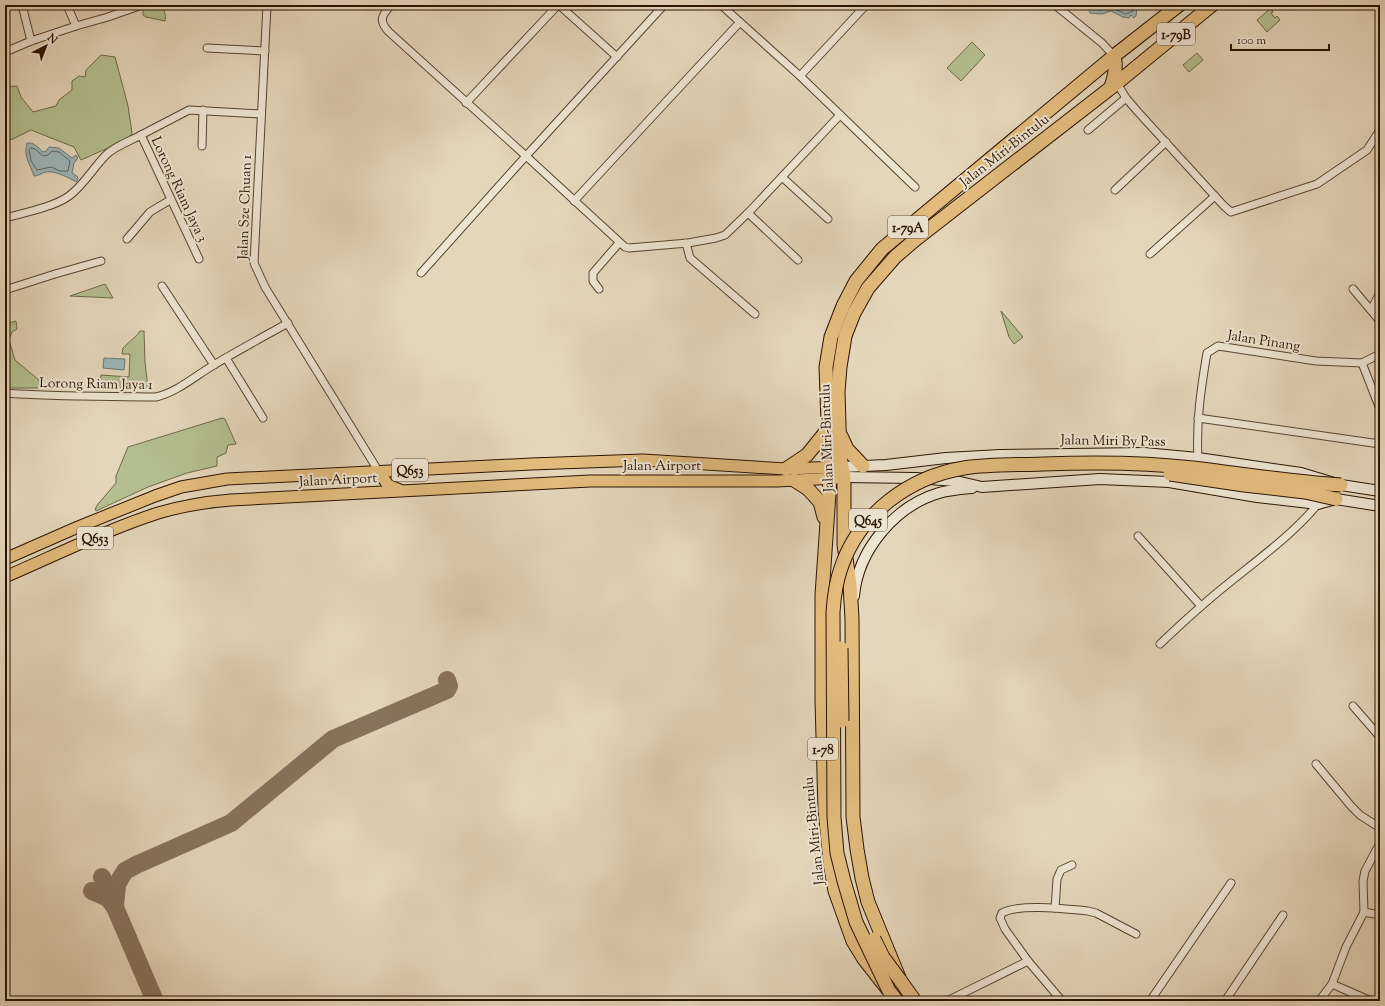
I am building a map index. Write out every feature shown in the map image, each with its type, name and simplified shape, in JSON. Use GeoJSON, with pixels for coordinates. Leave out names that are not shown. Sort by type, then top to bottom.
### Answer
{"type":"FeatureCollection","features":[{"type":"Feature","properties":{"kind":"highway","name":"Jalan Miri-Bintulu"},"geometry":{"type":"LineString","coordinates":[[915,1001],[900,980],[868,902],[857,849],[853,817],[852,619],[850,585],[844,545],[843,472],[833,430],[826,368],[831,337],[843,306],[856,281],[882,249],[1114,56],[1179,5]]}},
{"type":"Feature","properties":{"kind":"highway","name":"Jalan Miri-Bintulu"},"geometry":{"type":"LineString","coordinates":[[897,1001],[864,959],[853,941],[835,891],[824,810],[822,595],[829,473],[840,366],[845,336],[854,313],[868,288],[895,257],[1114,85],[1212,5]]}},
{"type":"Feature","properties":{"kind":"highway"},"geometry":{"type":"LineString","coordinates":[[1114,56],[1130,66],[1140,63]]}},
{"type":"Feature","properties":{"kind":"highway"},"geometry":{"type":"LineString","coordinates":[[1114,56],[1116,65],[1114,85]]}},
{"type":"Feature","properties":{"kind":"highway"},"geometry":{"type":"LineString","coordinates":[[786,469],[807,455],[833,430],[847,449],[863,466]]}},
{"type":"Feature","properties":{"kind":"highway","name":"Q645"},"geometry":{"type":"LineString","coordinates":[[889,990],[856,922],[837,853],[834,817],[832,612],[835,590],[841,567],[854,540],[868,521],[883,505],[915,484],[946,472],[979,466],[1080,462],[1128,463],[1193,468],[1300,482],[1341,485]]}},
{"type":"Feature","properties":{"kind":"highway","name":"Q645"},"geometry":{"type":"LineString","coordinates":[[900,980],[883,957],[871,935],[859,906],[843,840],[841,769],[841,605],[846,580],[858,548],[877,522],[887,512],[908,496],[930,485],[951,479],[992,475],[1083,471],[1124,471],[1167,474],[1305,492],[1336,499]]}},
{"type":"Feature","properties":{"kind":"highway"},"geometry":{"type":"LineString","coordinates":[[794,480],[808,489],[820,502],[826,524]]}},
{"type":"Feature","properties":{"kind":"main road","name":"Jalan Miri By Pass"},"geometry":{"type":"LineString","coordinates":[[843,472],[863,466],[886,465],[946,458],[1046,454],[1144,453],[1198,458],[1301,473],[1341,485],[1380,491]]}},
{"type":"Feature","properties":{"kind":"main road","name":"Jalan Airport"},"geometry":{"type":"LineString","coordinates":[[5,559],[99,518],[155,496],[181,487],[227,479],[349,472],[379,472],[643,460],[829,473]]}},
{"type":"Feature","properties":{"kind":"main road"},"geometry":{"type":"LineString","coordinates":[[379,472],[388,485],[403,491]]}},
{"type":"Feature","properties":{"kind":"main road","name":"Q653"},"geometry":{"type":"LineString","coordinates":[[829,473],[843,472]]}},
{"type":"Feature","properties":{"kind":"main road","name":"Q645"},"geometry":{"type":"LineString","coordinates":[[843,472],[956,481],[982,486],[1100,479],[1170,482],[1227,492],[1318,504],[1336,499],[1380,506]]}},
{"type":"Feature","properties":{"kind":"main road","name":"Jalan Airport"},"geometry":{"type":"LineString","coordinates":[[5,577],[114,530],[159,513],[201,503],[231,500],[618,480],[794,480],[829,473]]}},
{"type":"Feature","properties":{"kind":"main road"},"geometry":{"type":"LineString","coordinates":[[852,619],[854,590],[862,564],[875,539],[892,521],[904,511],[923,499],[939,493],[982,486]]}},
{"type":"Feature","properties":{"kind":"street"},"geometry":{"type":"LineString","coordinates":[[22,5],[31,41]]}},
{"type":"Feature","properties":{"kind":"street"},"geometry":{"type":"LineString","coordinates":[[67,5],[76,26]]}},
{"type":"Feature","properties":{"kind":"street"},"geometry":{"type":"LineString","coordinates":[[5,52],[31,41],[142,5]]}},
{"type":"Feature","properties":{"kind":"street","name":"Jalan Sze Chuan 1"},"geometry":{"type":"LineString","coordinates":[[267,5],[254,263],[265,288],[379,472]]}},
{"type":"Feature","properties":{"kind":"street"},"geometry":{"type":"LineString","coordinates":[[391,5],[384,13],[382,20],[384,27],[624,247],[629,248],[686,243],[725,235],[748,213],[840,115]]}},
{"type":"Feature","properties":{"kind":"street"},"geometry":{"type":"LineString","coordinates":[[466,103],[559,5],[617,57]]}},
{"type":"Feature","properties":{"kind":"street"},"geometry":{"type":"LineString","coordinates":[[421,273],[664,5]]}},
{"type":"Feature","properties":{"kind":"street"},"geometry":{"type":"LineString","coordinates":[[721,5],[800,76],[915,187]]}},
{"type":"Feature","properties":{"kind":"street"},"geometry":{"type":"LineString","coordinates":[[800,76],[866,5]]}},
{"type":"Feature","properties":{"kind":"street"},"geometry":{"type":"LineString","coordinates":[[1055,5],[1102,43],[1114,56]]}},
{"type":"Feature","properties":{"kind":"street"},"geometry":{"type":"LineString","coordinates":[[574,201],[740,22]]}},
{"type":"Feature","properties":{"kind":"street"},"geometry":{"type":"LineString","coordinates":[[207,48],[264,50]]}},
{"type":"Feature","properties":{"kind":"street"},"geometry":{"type":"LineString","coordinates":[[1114,85],[1231,212],[1317,184],[1367,150],[1380,130]]}},
{"type":"Feature","properties":{"kind":"street"},"geometry":{"type":"LineString","coordinates":[[1088,130],[1126,98]]}},
{"type":"Feature","properties":{"kind":"street","name":"Lorong Riam Jaya 3"},"geometry":{"type":"LineString","coordinates":[[199,259],[141,136],[189,110],[261,114]]}},
{"type":"Feature","properties":{"kind":"street"},"geometry":{"type":"LineString","coordinates":[[202,146],[203,110]]}},
{"type":"Feature","properties":{"kind":"street"},"geometry":{"type":"LineString","coordinates":[[5,218],[58,202],[68,197],[107,154],[117,147],[141,136]]}},
{"type":"Feature","properties":{"kind":"street"},"geometry":{"type":"LineString","coordinates":[[1115,190],[1166,142]]}},
{"type":"Feature","properties":{"kind":"street"},"geometry":{"type":"LineString","coordinates":[[782,177],[828,218]]}},
{"type":"Feature","properties":{"kind":"street"},"geometry":{"type":"LineString","coordinates":[[1150,254],[1215,196]]}},
{"type":"Feature","properties":{"kind":"street"},"geometry":{"type":"LineString","coordinates":[[127,238],[150,212],[170,200]]}},
{"type":"Feature","properties":{"kind":"street"},"geometry":{"type":"LineString","coordinates":[[748,213],[798,260]]}},
{"type":"Feature","properties":{"kind":"street"},"geometry":{"type":"LineString","coordinates":[[599,289],[593,281],[593,272],[619,243]]}},
{"type":"Feature","properties":{"kind":"street"},"geometry":{"type":"LineString","coordinates":[[686,243],[690,258],[756,314]]}},
{"type":"Feature","properties":{"kind":"street"},"geometry":{"type":"LineString","coordinates":[[5,290],[101,261]]}},
{"type":"Feature","properties":{"kind":"street"},"geometry":{"type":"LineString","coordinates":[[162,286],[214,365]]}},
{"type":"Feature","properties":{"kind":"street"},"geometry":{"type":"LineString","coordinates":[[1353,289],[1380,321]]}},
{"type":"Feature","properties":{"kind":"street"},"geometry":{"type":"LineString","coordinates":[[1371,310],[1380,293]]}},
{"type":"Feature","properties":{"kind":"street","name":"Lorong Riam Jaya 1"},"geometry":{"type":"LineString","coordinates":[[5,393],[33,395],[156,397],[174,391],[214,365],[288,323]]}},
{"type":"Feature","properties":{"kind":"street","name":"Jalan Pinang"},"geometry":{"type":"LineString","coordinates":[[1198,458],[1198,418],[1207,353],[1215,347],[1218,346],[1316,361],[1362,363],[1380,354]]}},
{"type":"Feature","properties":{"kind":"street"},"geometry":{"type":"LineString","coordinates":[[226,358],[263,418]]}},
{"type":"Feature","properties":{"kind":"street"},"geometry":{"type":"LineString","coordinates":[[1362,363],[1380,409]]}},
{"type":"Feature","properties":{"kind":"street"},"geometry":{"type":"LineString","coordinates":[[1198,418],[1380,444]]}},
{"type":"Feature","properties":{"kind":"street"},"geometry":{"type":"LineString","coordinates":[[1160,644],[1201,606],[1306,519],[1318,504]]}},
{"type":"Feature","properties":{"kind":"street"},"geometry":{"type":"LineString","coordinates":[[1138,536],[1201,606]]}},
{"type":"Feature","properties":{"kind":"street"},"geometry":{"type":"LineString","coordinates":[[1353,706],[1380,737]]}},
{"type":"Feature","properties":{"kind":"street"},"geometry":{"type":"LineString","coordinates":[[1316,764],[1351,806],[1360,815],[1380,828]]}},
{"type":"Feature","properties":{"kind":"street"},"geometry":{"type":"LineString","coordinates":[[1319,1001],[1332,984],[1346,948],[1364,912],[1364,876],[1372,856],[1380,844]]}},
{"type":"Feature","properties":{"kind":"street"},"geometry":{"type":"LineString","coordinates":[[1054,908],[1058,879],[1061,870],[1072,864]]}},
{"type":"Feature","properties":{"kind":"street"},"geometry":{"type":"LineString","coordinates":[[1150,1001],[1231,883]]}},
{"type":"Feature","properties":{"kind":"street"},"geometry":{"type":"LineString","coordinates":[[1062,1001],[1028,961],[1002,924],[1000,918],[1002,913],[1014,909],[1054,908],[1088,911],[1096,913],[1136,934]]}},
{"type":"Feature","properties":{"kind":"street"},"geometry":{"type":"LineString","coordinates":[[1364,912],[1380,915]]}},
{"type":"Feature","properties":{"kind":"street"},"geometry":{"type":"LineString","coordinates":[[1225,1001],[1283,916]]}},
{"type":"Feature","properties":{"kind":"street"},"geometry":{"type":"LineString","coordinates":[[947,1001],[1028,961]]}},
{"type":"Feature","properties":{"kind":"street"},"geometry":{"type":"LineString","coordinates":[[1332,984],[1371,1001]]}},
{"type":"Feature","properties":{"kind":"green space"},"geometry":{"type":"Polygon","coordinates":[[[154,5],[162,7],[165,15],[165,21],[143,15],[144,8],[154,5]]]}},
{"type":"Feature","properties":{"kind":"green space"},"geometry":{"type":"Polygon","coordinates":[[[1271,8],[1273,12],[1271,13],[1275,18],[1277,16],[1280,20],[1267,32],[1257,20],[1271,8]]]}},
{"type":"Feature","properties":{"kind":"green space"},"geometry":{"type":"Polygon","coordinates":[[[972,42],[985,55],[961,81],[947,68],[972,42]]]}},
{"type":"Feature","properties":{"kind":"green space"},"geometry":{"type":"Polygon","coordinates":[[[1197,53],[1203,60],[1189,72],[1183,65],[1197,53]]]}},
{"type":"Feature","properties":{"kind":"green space"},"geometry":{"type":"Polygon","coordinates":[[[101,55],[115,57],[128,106],[132,133],[128,139],[81,160],[74,147],[31,130],[13,139],[5,140],[5,87],[17,86],[21,97],[33,112],[56,106],[59,100],[72,90],[72,81],[79,76],[85,77],[86,70],[101,55]]]}},
{"type":"Feature","properties":{"kind":"green space"},"geometry":{"type":"Polygon","coordinates":[[[105,284],[113,298],[70,296],[105,284]]]}},
{"type":"Feature","properties":{"kind":"green space"},"geometry":{"type":"Polygon","coordinates":[[[1001,311],[1023,337],[1014,344],[1009,337],[1001,311]]]}},
{"type":"Feature","properties":{"kind":"green space"},"geometry":{"type":"Polygon","coordinates":[[[16,321],[17,329],[12,332],[9,340],[15,360],[39,380],[40,388],[8,388],[5,386],[5,324],[16,321]]]}},
{"type":"Feature","properties":{"kind":"green space"},"geometry":{"type":"Polygon","coordinates":[[[140,331],[144,331],[145,363],[148,388],[99,388],[101,375],[129,377],[130,354],[122,354],[123,348],[140,331]]]}},
{"type":"Feature","properties":{"kind":"green space"},"geometry":{"type":"Polygon","coordinates":[[[222,418],[225,419],[236,444],[228,445],[226,453],[217,457],[217,466],[187,473],[148,487],[96,511],[95,509],[98,504],[116,483],[116,476],[128,447],[222,418]]]}},
{"type":"Feature","properties":{"kind":"water"},"geometry":{"type":"Polygon","coordinates":[[[1088,5],[1140,5],[1137,7],[1136,16],[1134,18],[1131,15],[1129,18],[1123,17],[1111,11],[1102,14],[1090,13],[1087,7],[1088,5]]]}},
{"type":"Feature","properties":{"kind":"water"},"geometry":{"type":"Polygon","coordinates":[[[27,143],[34,144],[43,152],[49,147],[59,148],[72,158],[76,155],[78,158],[74,163],[72,173],[77,176],[78,179],[76,182],[53,172],[46,172],[34,176],[26,156],[27,143]]]}},
{"type":"Feature","properties":{"kind":"water"},"geometry":{"type":"Polygon","coordinates":[[[104,358],[125,359],[124,370],[103,368],[104,358]]]}},
{"type":"Feature","properties":{"kind":"taxiway"},"geometry":{"type":"LineString","coordinates":[[115,906],[117,885],[125,871],[231,823],[333,739],[447,690],[449,686],[447,680]]}},
{"type":"Feature","properties":{"kind":"taxiway"},"geometry":{"type":"LineString","coordinates":[[102,877],[155,1001]]}},
{"type":"Feature","properties":{"kind":"taxiway"},"geometry":{"type":"LineString","coordinates":[[92,891],[108,898],[114,906]]}}]}
